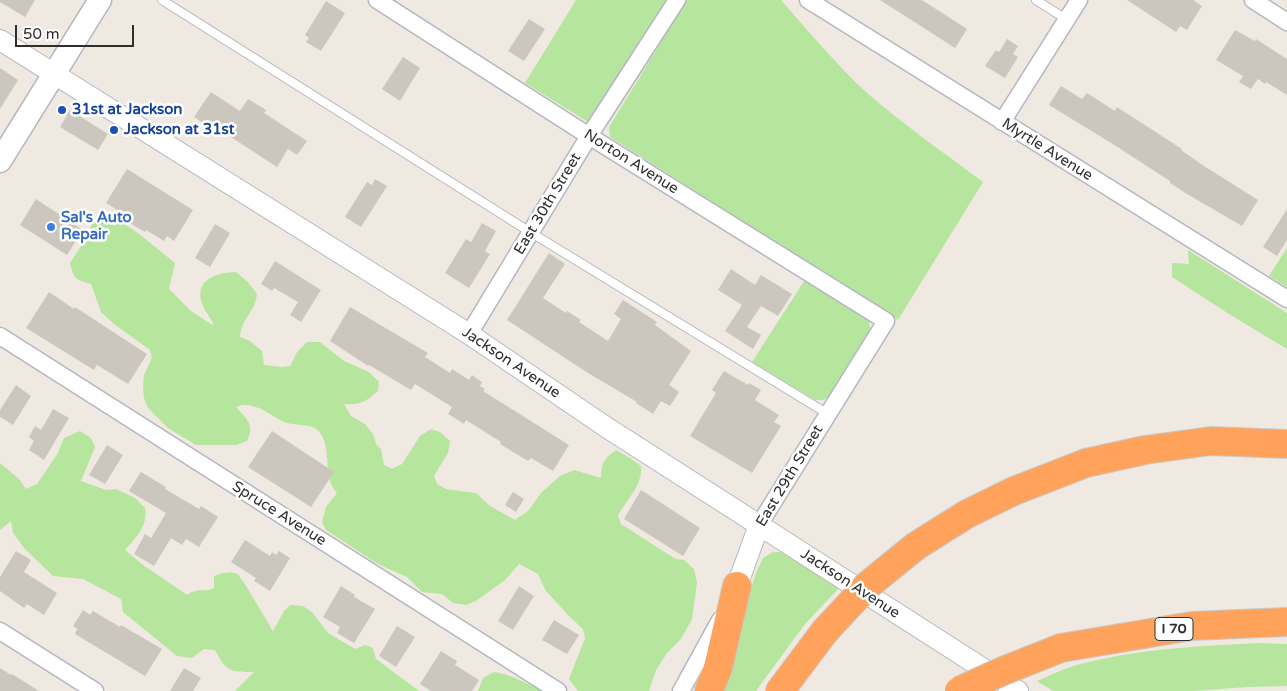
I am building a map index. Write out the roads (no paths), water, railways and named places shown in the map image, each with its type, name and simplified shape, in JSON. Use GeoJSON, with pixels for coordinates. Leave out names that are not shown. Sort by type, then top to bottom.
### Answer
{"type":"FeatureCollection","features":[{"type":"Feature","properties":{"kind":"highway"},"geometry":{"type":"LineString","coordinates":[[780,691],[825,631],[868,585],[916,546],[966,514],[1014,490],[1086,463],[1145,450],[1211,440],[1287,444]]}},
{"type":"Feature","properties":{"kind":"highway"},"geometry":{"type":"LineString","coordinates":[[710,691],[718,668],[737,586]]}},
{"type":"Feature","properties":{"kind":"highway","name":"I 70"},"geometry":{"type":"LineString","coordinates":[[959,691],[1061,648],[1192,626],[1287,622]]}},
{"type":"Feature","properties":{"kind":"main road"},"geometry":{"type":"LineString","coordinates":[[0,161],[100,0]]}},
{"type":"Feature","properties":{"kind":"street","name":"Norton Avenue"},"geometry":{"type":"LineString","coordinates":[[377,0],[589,136],[886,320]]}},
{"type":"Feature","properties":{"kind":"street","name":"East 30th Street"},"geometry":{"type":"LineString","coordinates":[[469,334],[589,136],[677,0]]}},
{"type":"Feature","properties":{"kind":"street","name":"Myrtle Avenue"},"geometry":{"type":"LineString","coordinates":[[808,0],[1287,299]]}},
{"type":"Feature","properties":{"kind":"street"},"geometry":{"type":"LineString","coordinates":[[1002,122],[1079,0]]}},
{"type":"Feature","properties":{"kind":"street"},"geometry":{"type":"LineString","coordinates":[[1253,0],[1287,22]]}},
{"type":"Feature","properties":{"kind":"street","name":"Jackson Avenue"},"geometry":{"type":"LineString","coordinates":[[0,40],[469,334],[606,427],[1018,691]]}},
{"type":"Feature","properties":{"kind":"street","name":"East 29th Street"},"geometry":{"type":"LineString","coordinates":[[682,691],[737,586],[759,525],[886,320]]}},
{"type":"Feature","properties":{"kind":"street","name":"Spruce Avenue"},"geometry":{"type":"LineString","coordinates":[[0,336],[558,691]]}},
{"type":"Feature","properties":{"kind":"street"},"geometry":{"type":"LineString","coordinates":[[0,631],[95,691]]}},
{"type":"Feature","properties":{"kind":"lane"},"geometry":{"type":"LineString","coordinates":[[162,0],[530,232],[828,414]]}},
{"type":"Feature","properties":{"kind":"lane"},"geometry":{"type":"LineString","coordinates":[[1036,0],[1066,19]]}},
{"type":"Feature","properties":{"kind":"place","name":"31st at Jackson"},"geometry":{"type":"Point","coordinates":[62,110]}},
{"type":"Feature","properties":{"kind":"place","name":"Jackson at 31st"},"geometry":{"type":"Point","coordinates":[114,130]}},
{"type":"Feature","properties":{"kind":"place","name":"Sal's Auto Repair"},"geometry":{"type":"Point","coordinates":[51,227]}}]}
